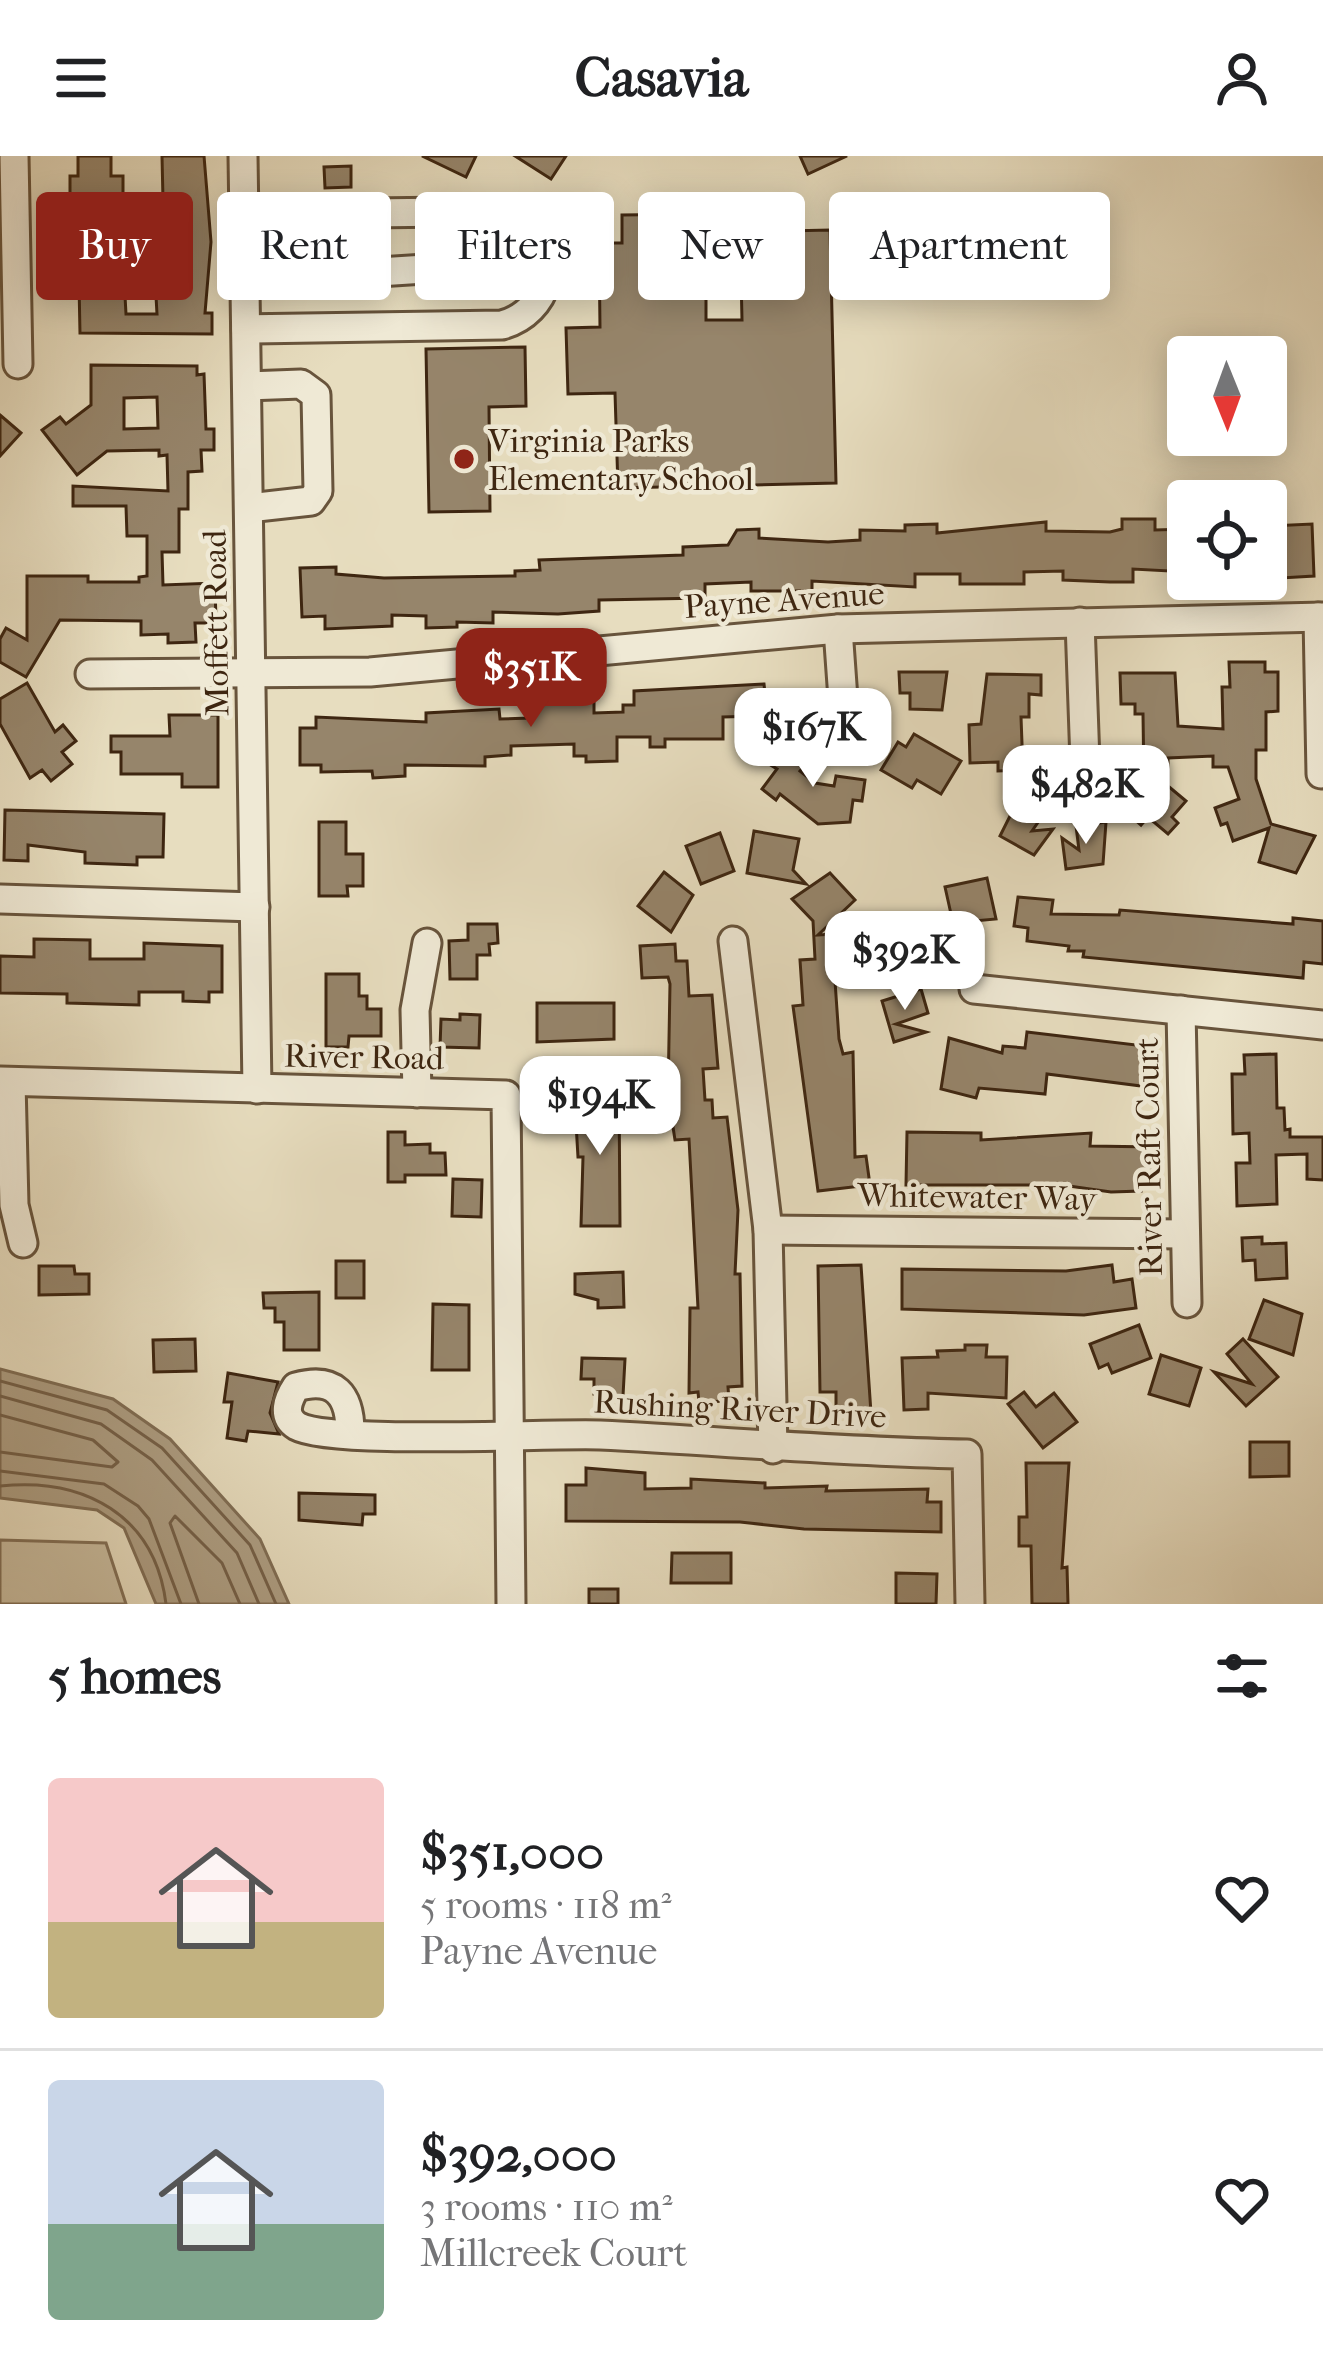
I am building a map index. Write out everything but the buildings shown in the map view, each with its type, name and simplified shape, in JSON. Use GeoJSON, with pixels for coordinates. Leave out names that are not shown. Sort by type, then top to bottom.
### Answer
{"type":"FeatureCollection","features":[{"type":"Feature","properties":{"kind":"street"},"geometry":{"type":"LineString","coordinates":[[14,156],[18,364]]}},
{"type":"Feature","properties":{"kind":"street","name":"Moffett Road"},"geometry":{"type":"LineString","coordinates":[[243,156],[243,192]]}},
{"type":"Feature","properties":{"kind":"street","name":"Moffett Road"},"geometry":{"type":"LineString","coordinates":[[245,300],[257,1089]]}},
{"type":"Feature","properties":{"kind":"street"},"geometry":{"type":"LineString","coordinates":[[336,300],[341,327]]}},
{"type":"Feature","properties":{"kind":"street"},"geometry":{"type":"LineString","coordinates":[[246,329],[502,325],[522,320],[539,300]]}},
{"type":"Feature","properties":{"kind":"street"},"geometry":{"type":"LineString","coordinates":[[247,386],[301,384],[316,395],[318,411],[319,491],[311,501],[249,508]]}},
{"type":"Feature","properties":{"kind":"street"},"geometry":{"type":"LineString","coordinates":[[1320,617],[1321,774]]}},
{"type":"Feature","properties":{"kind":"street","name":"Payne Avenue"},"geometry":{"type":"LineString","coordinates":[[90,674],[252,675],[492,663],[838,629],[1320,617]]}},
{"type":"Feature","properties":{"kind":"street"},"geometry":{"type":"LineString","coordinates":[[1080,622],[1085,762]]}},
{"type":"Feature","properties":{"kind":"street"},"geometry":{"type":"LineString","coordinates":[[838,629],[844,713]]}},
{"type":"Feature","properties":{"kind":"street"},"geometry":{"type":"LineString","coordinates":[[0,899],[255,907]]}},
{"type":"Feature","properties":{"kind":"street"},"geometry":{"type":"LineString","coordinates":[[733,941],[768,1230],[773,1449]]}},
{"type":"Feature","properties":{"kind":"street"},"geometry":{"type":"LineString","coordinates":[[417,1093],[415,1010],[427,943]]}},
{"type":"Feature","properties":{"kind":"street"},"geometry":{"type":"LineString","coordinates":[[974,989],[1323,1025]]}},
{"type":"Feature","properties":{"kind":"street","name":"River Raft Court"},"geometry":{"type":"LineString","coordinates":[[1181,1010],[1186,1303]]}},
{"type":"Feature","properties":{"kind":"street"},"geometry":{"type":"LineString","coordinates":[[5,1081],[14,1205],[23,1243]]}},
{"type":"Feature","properties":{"kind":"street","name":"River Road"},"geometry":{"type":"LineString","coordinates":[[5,1081],[506,1095],[512,1604]]}},
{"type":"Feature","properties":{"kind":"street","name":"Whitewater Way"},"geometry":{"type":"LineString","coordinates":[[768,1230],[1185,1234]]}},
{"type":"Feature","properties":{"kind":"street","name":"Rushing River Drive"},"geometry":{"type":"LineString","coordinates":[[350,1432],[510,1434],[967,1454],[970,1604]]}},
{"type":"Feature","properties":{"kind":"shaded area"},"geometry":{"type":"Polygon","coordinates":[[[0,1540],[106,1543],[126,1604],[0,1604],[0,1540]]]}},
{"type":"Feature","properties":{"kind":"water"},"geometry":{"type":"Polygon","coordinates":[[[0,1369],[113,1399],[170,1439],[260,1539],[289,1604],[156,1604],[124,1528],[97,1510],[0,1498],[0,1369]]]}},
{"type":"Feature","properties":{"kind":"place","name":"Virginia Parks Elementary School"},"geometry":{"type":"Point","coordinates":[464,459]}}]}
